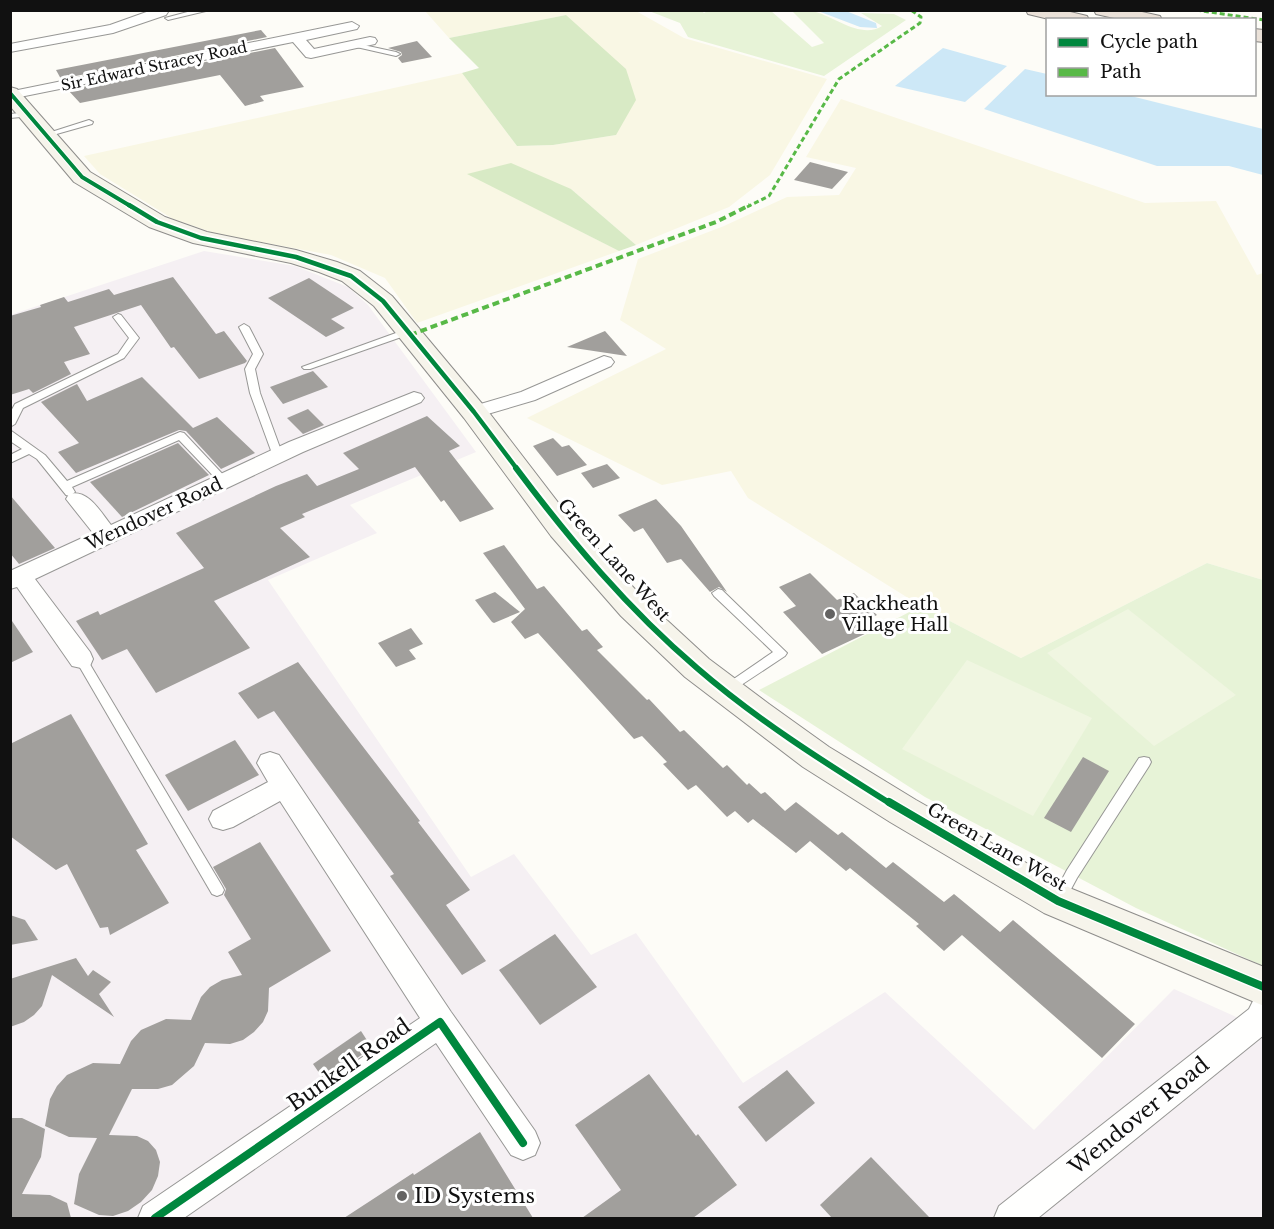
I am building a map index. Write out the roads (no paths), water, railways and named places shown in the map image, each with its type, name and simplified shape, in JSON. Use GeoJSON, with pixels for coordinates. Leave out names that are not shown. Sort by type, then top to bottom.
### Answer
{"type":"FeatureCollection","features":[{"type":"Feature","properties":{"kind":"highway"},"geometry":{"type":"LineString","coordinates":[[1035,10],[1071,18]]}},
{"type":"Feature","properties":{"kind":"highway"},"geometry":{"type":"LineString","coordinates":[[1103,10],[1143,18]]}},
{"type":"Feature","properties":{"kind":"street"},"geometry":{"type":"LineString","coordinates":[[10,48],[113,29],[162,14]]}},
{"type":"Feature","properties":{"kind":"street","name":"Sir Edward Stracey Road"},"geometry":{"type":"LineString","coordinates":[[22,111],[296,37],[352,26]]}},
{"type":"Feature","properties":{"kind":"street"},"geometry":{"type":"LineString","coordinates":[[296,37],[314,58],[370,41]]}},
{"type":"Feature","properties":{"kind":"street","name":"Green Lane West"},"geometry":{"type":"LineString","coordinates":[[22,111],[82,177],[157,222],[201,238],[296,257],[351,276],[383,301],[474,412],[562,529],[633,608],[697,668],[816,757],[903,811],[1058,901],[1263,987]]}},
{"type":"Feature","properties":{"kind":"street"},"geometry":{"type":"LineString","coordinates":[[474,412],[528,396],[589,364]]}},
{"type":"Feature","properties":{"kind":"street","name":"Wendover Road"},"geometry":{"type":"LineString","coordinates":[[16,579],[287,452],[414,398]]}},
{"type":"Feature","properties":{"kind":"street"},"geometry":{"type":"LineString","coordinates":[[71,493],[108,536]]}},
{"type":"Feature","properties":{"kind":"street"},"geometry":{"type":"LineString","coordinates":[[16,579],[81,659]]}},
{"type":"Feature","properties":{"kind":"street","name":"Bunkell Road"},"geometry":{"type":"LineString","coordinates":[[223,819],[277,775],[523,1143]]}},
{"type":"Feature","properties":{"kind":"street","name":"Wendover Road"},"geometry":{"type":"LineString","coordinates":[[1011,1218],[1260,1019],[1263,1011]]}},
{"type":"Feature","properties":{"kind":"street","name":"Bunkell Road"},"geometry":{"type":"LineString","coordinates":[[155,1218],[440,1022]]}},
{"type":"Feature","properties":{"kind":"lane"},"geometry":{"type":"LineString","coordinates":[[162,14],[207,10]]}},
{"type":"Feature","properties":{"kind":"lane"},"geometry":{"type":"LineString","coordinates":[[354,45],[396,54]]}},
{"type":"Feature","properties":{"kind":"lane"},"geometry":{"type":"LineString","coordinates":[[22,111],[89,122]]}},
{"type":"Feature","properties":{"kind":"lane"},"geometry":{"type":"LineString","coordinates":[[10,424],[19,406],[121,356],[134,338],[118,317]]}},
{"type":"Feature","properties":{"kind":"lane"},"geometry":{"type":"LineString","coordinates":[[244,327],[258,354],[250,369],[255,393],[287,452]]}},
{"type":"Feature","properties":{"kind":"lane"},"geometry":{"type":"LineString","coordinates":[[307,368],[407,332]]}},
{"type":"Feature","properties":{"kind":"lane"},"geometry":{"type":"LineString","coordinates":[[10,433],[41,457],[71,493],[180,435],[224,481]]}},
{"type":"Feature","properties":{"kind":"lane"},"geometry":{"type":"LineString","coordinates":[[10,460],[30,449]]}},
{"type":"Feature","properties":{"kind":"lane"},"geometry":{"type":"LineString","coordinates":[[718,593],[781,653],[725,690]]}},
{"type":"Feature","properties":{"kind":"lane"},"geometry":{"type":"LineString","coordinates":[[81,659],[217,890]]}},
{"type":"Feature","properties":{"kind":"lane"},"geometry":{"type":"LineString","coordinates":[[1058,901],[1072,874],[1144,762]]}},
{"type":"Feature","properties":{"kind":"water"},"geometry":{"type":"Polygon","coordinates":[[[818,11],[846,11],[876,23],[877,28],[860,27],[818,11]]]}},
{"type":"Feature","properties":{"kind":"water"},"geometry":{"type":"Polygon","coordinates":[[[943,48],[1007,66],[965,102],[895,86],[943,48]]]}},
{"type":"Feature","properties":{"kind":"water"},"geometry":{"type":"Polygon","coordinates":[[[1025,69],[1046,74],[1046,96],[1131,96],[1263,129],[1263,175],[1229,166],[1157,166],[984,109],[1025,69]]]}},
{"type":"Feature","properties":{"kind":"place","name":"Rackheath Village Hall"},"geometry":{"type":"Point","coordinates":[830,614]}},
{"type":"Feature","properties":{"kind":"place","name":"ID Systems"},"geometry":{"type":"Point","coordinates":[402,1196]}}]}
